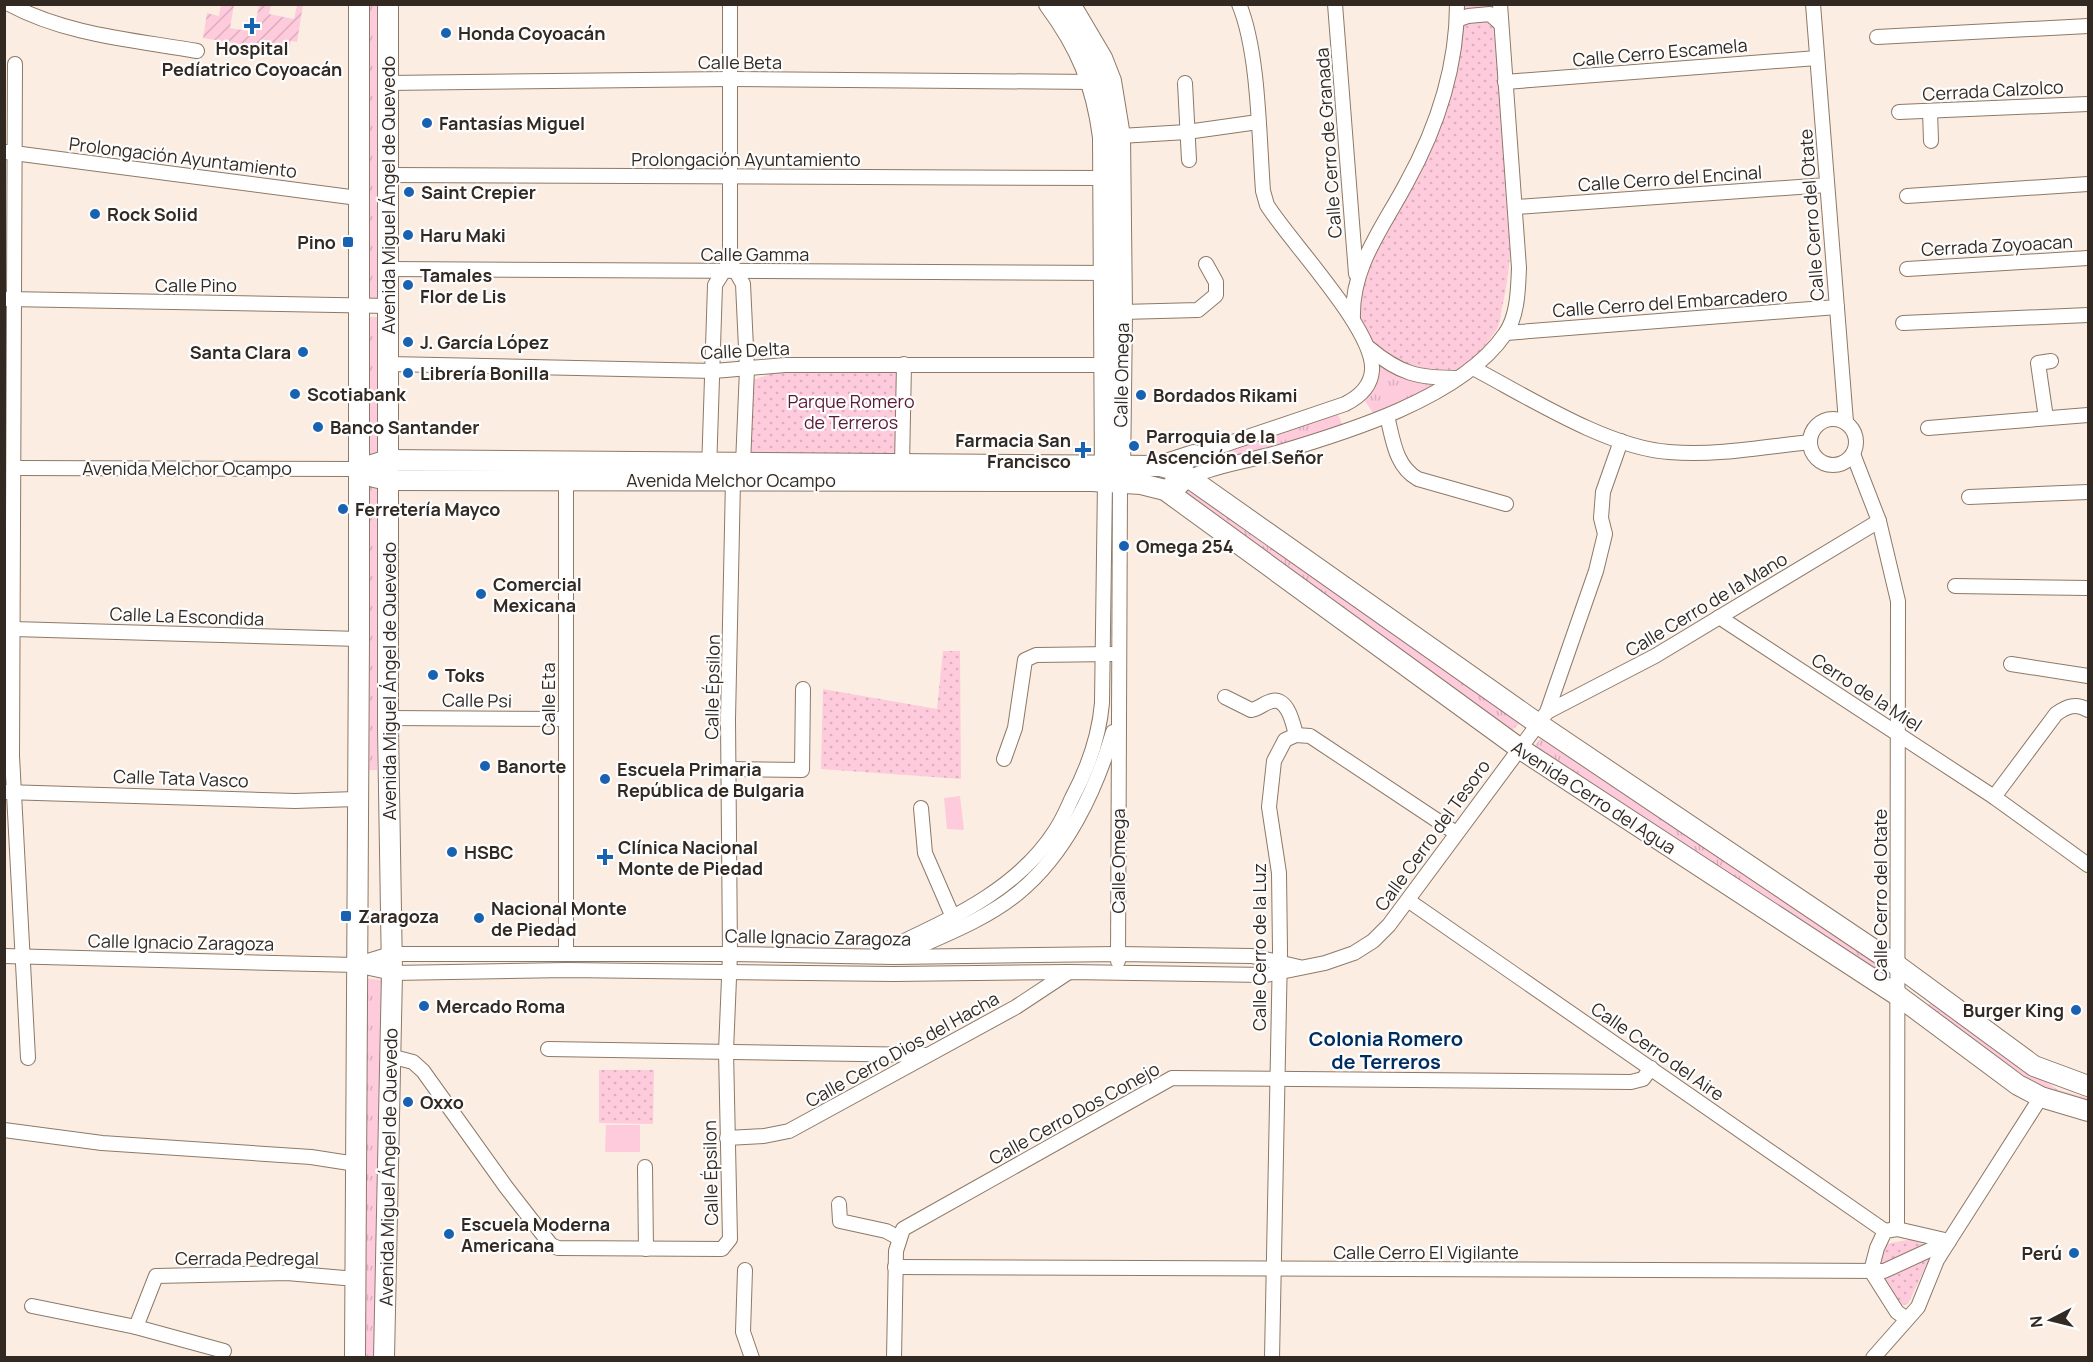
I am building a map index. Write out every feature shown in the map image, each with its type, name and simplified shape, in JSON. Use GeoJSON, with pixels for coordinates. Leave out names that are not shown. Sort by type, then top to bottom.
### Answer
{"type":"FeatureCollection","features":[{"type":"Feature","properties":{"kind":"street"},"geometry":{"type":"LineString","coordinates":[[9,4],[54,23],[84,31],[197,51]]}},
{"type":"Feature","properties":{"kind":"street","name":"Avenida Miguel Ángel de Quevedo"},"geometry":{"type":"LineString","coordinates":[[355,1358],[356,799],[359,639],[359,4]]}},
{"type":"Feature","properties":{"kind":"street","name":"Avenida Miguel Ángel de Quevedo"},"geometry":{"type":"LineString","coordinates":[[384,1358],[392,963],[388,718],[388,4]]}},
{"type":"Feature","properties":{"kind":"street","name":"Calle Épsilon"},"geometry":{"type":"LineString","coordinates":[[646,1249],[722,1249],[730,1239],[726,1051],[730,954],[729,769],[738,472],[747,369],[743,284],[730,268],[730,4]]}},
{"type":"Feature","properties":{"kind":"street","name":"Calle Omega"},"geometry":{"type":"LineString","coordinates":[[955,922],[1010,881],[1035,857],[1055,831],[1087,770],[1095,746],[1101,712],[1122,312],[1113,273],[1104,178],[1103,137],[1093,82],[1070,34],[1049,4]]}},
{"type":"Feature","properties":{"kind":"street","name":"Calle Omega"},"geometry":{"type":"LineString","coordinates":[[1070,4],[1102,58],[1111,81],[1120,136],[1113,273],[1105,365],[1119,654],[1118,972]]}},
{"type":"Feature","properties":{"kind":"street"},"geometry":{"type":"LineString","coordinates":[[1239,4],[1246,20],[1258,122],[1263,191],[1267,205],[1353,320],[1369,348],[1385,362],[1424,378],[1460,378]]}},
{"type":"Feature","properties":{"kind":"street","name":"Calle Cerro de Granada"},"geometry":{"type":"LineString","coordinates":[[1335,4],[1356,279]]}},
{"type":"Feature","properties":{"kind":"street"},"geometry":{"type":"LineString","coordinates":[[1353,320],[1356,279],[1368,249],[1406,184],[1433,129],[1446,91],[1454,53],[1458,4]]}},
{"type":"Feature","properties":{"kind":"street"},"geometry":{"type":"LineString","coordinates":[[1458,4],[1466,11],[1475,12],[1486,11],[1496,4]]}},
{"type":"Feature","properties":{"kind":"street"},"geometry":{"type":"LineString","coordinates":[[1186,474],[1355,429],[1387,416],[1473,369],[1506,333],[1517,300],[1516,207],[1500,4]]}},
{"type":"Feature","properties":{"kind":"street","name":"Calle Cerro del Otate"},"geometry":{"type":"LineString","coordinates":[[1813,4],[1846,422]]}},
{"type":"Feature","properties":{"kind":"street"},"geometry":{"type":"LineString","coordinates":[[1457,20],[1468,16],[1490,14],[1501,24]]}},
{"type":"Feature","properties":{"kind":"street"},"geometry":{"type":"LineString","coordinates":[[1877,37],[2088,26]]}},
{"type":"Feature","properties":{"kind":"street","name":"Calle Cerro Escamela"},"geometry":{"type":"LineString","coordinates":[[1505,82],[1817,57]]}},
{"type":"Feature","properties":{"kind":"street"},"geometry":{"type":"LineString","coordinates":[[15,63],[9,152],[9,300],[15,468],[13,629],[8,756],[28,1059]]}},
{"type":"Feature","properties":{"kind":"street","name":"Calle Beta"},"geometry":{"type":"LineString","coordinates":[[387,83],[730,79],[1093,82]]}},
{"type":"Feature","properties":{"kind":"street"},"geometry":{"type":"LineString","coordinates":[[1185,83],[1189,160]]}},
{"type":"Feature","properties":{"kind":"street","name":"Cerrada Calzolco"},"geometry":{"type":"LineString","coordinates":[[1899,112],[2088,104]]}},
{"type":"Feature","properties":{"kind":"street"},"geometry":{"type":"LineString","coordinates":[[1930,111],[1931,141]]}},
{"type":"Feature","properties":{"kind":"street"},"geometry":{"type":"LineString","coordinates":[[1120,136],[1187,132],[1258,122]]}},
{"type":"Feature","properties":{"kind":"street","name":"Prolongación Ayuntamiento"},"geometry":{"type":"LineString","coordinates":[[9,152],[358,198]]}},
{"type":"Feature","properties":{"kind":"street","name":"Prolongación Ayuntamiento"},"geometry":{"type":"LineString","coordinates":[[388,174],[1104,178]]}},
{"type":"Feature","properties":{"kind":"street"},"geometry":{"type":"LineString","coordinates":[[1907,196],[2088,184]]}},
{"type":"Feature","properties":{"kind":"street","name":"Calle Cerro del Encinal"},"geometry":{"type":"LineString","coordinates":[[1516,207],[1827,185]]}},
{"type":"Feature","properties":{"kind":"street","name":"Cerrada Zoyoacan"},"geometry":{"type":"LineString","coordinates":[[1907,269],[2088,258]]}},
{"type":"Feature","properties":{"kind":"street"},"geometry":{"type":"LineString","coordinates":[[1122,312],[1198,310],[1216,295],[1215,282],[1206,264]]}},
{"type":"Feature","properties":{"kind":"street","name":"Calle Épsilon"},"geometry":{"type":"LineString","coordinates":[[709,472],[715,285],[730,268]]}},
{"type":"Feature","properties":{"kind":"street","name":"Calle Gamma"},"geometry":{"type":"LineString","coordinates":[[388,269],[730,268],[1113,273]]}},
{"type":"Feature","properties":{"kind":"street","name":"Calle Pino"},"geometry":{"type":"LineString","coordinates":[[9,300],[388,306]]}},
{"type":"Feature","properties":{"kind":"street","name":"Calle Cerro del Embarcadero"},"geometry":{"type":"LineString","coordinates":[[1506,333],[1837,307]]}},
{"type":"Feature","properties":{"kind":"street"},"geometry":{"type":"LineString","coordinates":[[1903,323],[2088,315]]}},
{"type":"Feature","properties":{"kind":"street"},"geometry":{"type":"LineString","coordinates":[[1160,466],[1345,404],[1358,397],[1368,386],[1372,369],[1369,348]]}},
{"type":"Feature","properties":{"kind":"street"},"geometry":{"type":"LineString","coordinates":[[2046,418],[2038,363],[2051,361]]}},
{"type":"Feature","properties":{"kind":"street","name":"Calle Delta"},"geometry":{"type":"LineString","coordinates":[[388,364],[714,371],[784,365],[1105,365]]}},
{"type":"Feature","properties":{"kind":"street"},"geometry":{"type":"LineString","coordinates":[[902,465],[904,364]]}},
{"type":"Feature","properties":{"kind":"street"},"geometry":{"type":"LineString","coordinates":[[1473,369],[1581,424],[1622,441],[1666,452],[1698,453],[1810,442]]}},
{"type":"Feature","properties":{"kind":"street"},"geometry":{"type":"LineString","coordinates":[[1345,404],[1355,429]]}},
{"type":"Feature","properties":{"kind":"street"},"geometry":{"type":"LineString","coordinates":[[1928,428],[2088,415]]}},
{"type":"Feature","properties":{"kind":"street"},"geometry":{"type":"LineString","coordinates":[[1387,416],[1401,463],[1410,474],[1418,479],[1506,504]]}},
{"type":"Feature","properties":{"kind":"street"},"geometry":{"type":"LineString","coordinates":[[1834,419],[1846,422],[1856,436],[1853,454],[1839,465],[1827,464],[1817,458],[1810,442],[1814,430],[1822,422],[1834,419]]}},
{"type":"Feature","properties":{"kind":"street","name":"Calle Cerro del Tesoro"},"geometry":{"type":"LineString","coordinates":[[1280,967],[1299,967],[1354,952],[1373,941],[1409,901],[1455,833],[1542,717],[1596,571],[1605,534],[1601,518],[1603,492],[1622,441]]}},
{"type":"Feature","properties":{"kind":"street","name":"Calle Cerro del Otate"},"geometry":{"type":"LineString","coordinates":[[1853,454],[1879,521],[1898,601],[1898,966],[1891,1230],[1877,1248],[1871,1271]]}},
{"type":"Feature","properties":{"kind":"street"},"geometry":{"type":"LineString","coordinates":[[1169,493],[1186,474],[1194,455]]}},
{"type":"Feature","properties":{"kind":"street","name":"Avenida Melchor Ocampo"},"geometry":{"type":"LineString","coordinates":[[738,472],[902,465],[1112,474]]}},
{"type":"Feature","properties":{"kind":"street","name":"Avenida Cerro del Agua"},"geometry":{"type":"LineString","coordinates":[[1112,474],[1160,466],[1186,474],[1542,717],[1898,966],[2034,1066],[2088,1086]]}},
{"type":"Feature","properties":{"kind":"street","name":"Avenida Melchor Ocampo"},"geometry":{"type":"LineString","coordinates":[[15,468],[359,469],[374,477],[388,470],[1112,474]]}},
{"type":"Feature","properties":{"kind":"street","name":"Avenida Melchor Ocampo"},"geometry":{"type":"LineString","coordinates":[[388,470],[566,480],[709,472]]}},
{"type":"Feature","properties":{"kind":"street","name":"Avenida Cerro del Agua"},"geometry":{"type":"LineString","coordinates":[[1112,474],[1169,493],[1519,748],[1897,995],[2018,1085],[2041,1097],[2088,1111]]}},
{"type":"Feature","properties":{"kind":"street","name":"Calle Eta"},"geometry":{"type":"LineString","coordinates":[[566,480],[566,953]]}},
{"type":"Feature","properties":{"kind":"street"},"geometry":{"type":"LineString","coordinates":[[1969,496],[2088,492]]}},
{"type":"Feature","properties":{"kind":"street","name":"Calle Cerro de la Mano"},"geometry":{"type":"LineString","coordinates":[[1542,717],[1719,617],[1879,521]]}},
{"type":"Feature","properties":{"kind":"street"},"geometry":{"type":"LineString","coordinates":[[1955,586],[2088,588]]}},
{"type":"Feature","properties":{"kind":"street","name":"Cerro de la Miel"},"geometry":{"type":"LineString","coordinates":[[1719,617],[1994,797],[2088,865]]}},
{"type":"Feature","properties":{"kind":"street","name":"Calle La Escondida"},"geometry":{"type":"LineString","coordinates":[[13,629],[359,639]]}},
{"type":"Feature","properties":{"kind":"street"},"geometry":{"type":"LineString","coordinates":[[1004,759],[1020,700],[1023,665],[1030,656],[1036,654],[1119,654]]}},
{"type":"Feature","properties":{"kind":"street"},"geometry":{"type":"LineString","coordinates":[[2011,664],[2088,676]]}},
{"type":"Feature","properties":{"kind":"street"},"geometry":{"type":"LineString","coordinates":[[729,769],[802,770],[803,689]]}},
{"type":"Feature","properties":{"kind":"street"},"geometry":{"type":"LineString","coordinates":[[1225,696],[1251,710],[1272,700],[1281,702],[1288,709],[1296,735],[1310,736],[1455,833]]}},
{"type":"Feature","properties":{"kind":"street"},"geometry":{"type":"LineString","coordinates":[[1994,797],[2056,714],[2067,706],[2082,707],[2088,710]]}},
{"type":"Feature","properties":{"kind":"street","name":"Calle Psi"},"geometry":{"type":"LineString","coordinates":[[388,718],[566,719]]}},
{"type":"Feature","properties":{"kind":"street"},"geometry":{"type":"LineString","coordinates":[[869,974],[870,957],[955,922],[1018,892],[1067,836],[1100,773],[1118,718]]}},
{"type":"Feature","properties":{"kind":"street","name":"Calle Cerro de la Luz"},"geometry":{"type":"LineString","coordinates":[[1272,1358],[1280,873],[1269,807],[1274,761],[1285,740],[1296,735]]}},
{"type":"Feature","properties":{"kind":"street","name":"Calle Tata Vasco"},"geometry":{"type":"LineString","coordinates":[[9,791],[295,801],[356,799]]}},
{"type":"Feature","properties":{"kind":"street"},"geometry":{"type":"LineString","coordinates":[[921,808],[925,853],[955,922]]}},
{"type":"Feature","properties":{"kind":"street","name":"Calle Cerro del Aire"},"geometry":{"type":"LineString","coordinates":[[1409,901],[1891,1230]]}},
{"type":"Feature","properties":{"kind":"street"},"geometry":{"type":"LineString","coordinates":[[894,974],[894,957],[955,922]]}},
{"type":"Feature","properties":{"kind":"street","name":"Calle Ignacio Zaragoza"},"geometry":{"type":"LineString","coordinates":[[4,956],[356,965],[566,953],[870,957],[1118,954],[1252,956],[1280,967]]}},
{"type":"Feature","properties":{"kind":"street"},"geometry":{"type":"LineString","coordinates":[[1069,972],[1072,954]]}},
{"type":"Feature","properties":{"kind":"street","name":"Calle Ignacio Zaragoza"},"geometry":{"type":"LineString","coordinates":[[392,963],[567,970],[869,974],[1118,972],[1254,975],[1280,967]]}},
{"type":"Feature","properties":{"kind":"street","name":"Calle Cerro Dios del Hacha"},"geometry":{"type":"LineString","coordinates":[[727,1138],[764,1136],[789,1131],[1016,1007],[1069,972]]}},
{"type":"Feature","properties":{"kind":"street"},"geometry":{"type":"LineString","coordinates":[[548,1049],[929,1055]]}},
{"type":"Feature","properties":{"kind":"street"},"geometry":{"type":"LineString","coordinates":[[390,1056],[413,1062],[423,1071],[550,1245],[558,1248],[646,1249],[645,1167]]}},
{"type":"Feature","properties":{"kind":"street","name":"Calle Cerro Dos Conejo"},"geometry":{"type":"LineString","coordinates":[[899,1238],[903,1229],[914,1221],[1172,1078],[1631,1082],[1640,1080],[1651,1068]]}},
{"type":"Feature","properties":{"kind":"street"},"geometry":{"type":"LineString","coordinates":[[1873,1358],[1918,1307],[1937,1260],[2041,1097]]}},
{"type":"Feature","properties":{"kind":"street"},"geometry":{"type":"LineString","coordinates":[[4,1130],[102,1143],[311,1157],[356,1164]]}},
{"type":"Feature","properties":{"kind":"street"},"geometry":{"type":"LineString","coordinates":[[839,1204],[840,1221],[886,1231],[899,1238],[895,1268],[894,1358]]}},
{"type":"Feature","properties":{"kind":"street"},"geometry":{"type":"LineString","coordinates":[[1891,1230],[1949,1240]]}},
{"type":"Feature","properties":{"kind":"street","name":"Calle Cerro El Vigilante"},"geometry":{"type":"LineString","coordinates":[[895,1268],[1884,1271],[1949,1240]]}},
{"type":"Feature","properties":{"kind":"street"},"geometry":{"type":"LineString","coordinates":[[745,1270],[743,1332],[752,1358]]}},
{"type":"Feature","properties":{"kind":"street"},"geometry":{"type":"LineString","coordinates":[[1871,1271],[1897,1312],[1907,1319]]}},
{"type":"Feature","properties":{"kind":"street","name":"Cerrada Pedregal"},"geometry":{"type":"LineString","coordinates":[[136,1327],[156,1276],[286,1273],[356,1279]]}},
{"type":"Feature","properties":{"kind":"street"},"geometry":{"type":"LineString","coordinates":[[32,1306],[136,1327],[224,1351]]}},
{"type":"Feature","properties":{"kind":"green space","name":"Hospital Pedíatrico Coyoacán"},"geometry":{"type":"Polygon","coordinates":[[[221,5],[234,5],[230,28],[254,32],[259,5],[271,5],[269,14],[294,19],[297,5],[303,5],[297,42],[291,41],[289,52],[203,38],[207,13],[219,16],[221,5]]]}},
{"type":"Feature","properties":{"kind":"green space"},"geometry":{"type":"Polygon","coordinates":[[[366,5],[379,5],[379,300],[366,300],[366,5]]]}},
{"type":"Feature","properties":{"kind":"green space"},"geometry":{"type":"Polygon","coordinates":[[[1458,5],[1497,5],[1510,154],[1511,231],[1509,268],[1497,329],[1465,368],[1446,374],[1411,369],[1379,351],[1367,338],[1359,323],[1356,307],[1365,267],[1422,161],[1429,142],[1442,91],[1458,5]]]}},
{"type":"Feature","properties":{"kind":"green space"},"geometry":{"type":"Polygon","coordinates":[[[366,317],[381,317],[381,453],[366,459],[366,317]]]}},
{"type":"Feature","properties":{"kind":"green space"},"geometry":{"type":"Polygon","coordinates":[[[1375,359],[1406,378],[1442,383],[1373,413],[1365,401],[1375,359]]]}},
{"type":"Feature","properties":{"kind":"green space","name":"Parque Romero de Terreros"},"geometry":{"type":"Polygon","coordinates":[[[896,367],[896,458],[747,454],[749,381],[789,368],[896,367]]]}},
{"type":"Feature","properties":{"kind":"green space"},"geometry":{"type":"Polygon","coordinates":[[[1337,413],[1344,427],[1198,466],[1207,458],[1337,413]]]}},
{"type":"Feature","properties":{"kind":"green space"},"geometry":{"type":"Polygon","coordinates":[[[366,482],[381,484],[377,770],[363,770],[366,482]]]}},
{"type":"Feature","properties":{"kind":"green space"},"geometry":{"type":"Polygon","coordinates":[[[1194,484],[1521,722],[1510,732],[1185,493],[1194,484]]]}},
{"type":"Feature","properties":{"kind":"green space"},"geometry":{"type":"Polygon","coordinates":[[[943,651],[960,651],[961,779],[821,769],[823,689],[937,709],[943,651]]]}},
{"type":"Feature","properties":{"kind":"green space"},"geometry":{"type":"Polygon","coordinates":[[[1541,737],[1882,966],[1881,978],[1535,746],[1541,737]]]}},
{"type":"Feature","properties":{"kind":"green space"},"geometry":{"type":"Polygon","coordinates":[[[960,796],[964,830],[947,829],[944,798],[960,796]]]}},
{"type":"Feature","properties":{"kind":"green space"},"geometry":{"type":"Polygon","coordinates":[[[362,978],[383,980],[377,1357],[360,1358],[362,978]]]}},
{"type":"Feature","properties":{"kind":"green space"},"geometry":{"type":"Polygon","coordinates":[[[1932,1002],[2058,1090],[2088,1098],[2088,1103],[2053,1095],[1925,1007],[1932,1002]]]}},
{"type":"Feature","properties":{"kind":"green space"},"geometry":{"type":"Polygon","coordinates":[[[599,1070],[654,1070],[653,1124],[599,1123],[599,1070]]]}},
{"type":"Feature","properties":{"kind":"green space"},"geometry":{"type":"Polygon","coordinates":[[[606,1125],[640,1125],[640,1152],[605,1152],[606,1125]]]}},
{"type":"Feature","properties":{"kind":"green space"},"geometry":{"type":"Polygon","coordinates":[[[1912,1239],[1925,1245],[1884,1266],[1878,1263],[1886,1244],[1912,1239]]]}},
{"type":"Feature","properties":{"kind":"green space"},"geometry":{"type":"Polygon","coordinates":[[[1932,1253],[1908,1304],[1902,1305],[1893,1301],[1884,1280],[1932,1253]]]}},
{"type":"Feature","properties":{"kind":"place","name":"Hospital Pedíatrico Coyoacán"},"geometry":{"type":"Point","coordinates":[252,26]}},
{"type":"Feature","properties":{"kind":"place","name":"Honda Coyoacán"},"geometry":{"type":"Point","coordinates":[446,33]}},
{"type":"Feature","properties":{"kind":"place","name":"Fantasías Miguel"},"geometry":{"type":"Point","coordinates":[427,123]}},
{"type":"Feature","properties":{"kind":"place","name":"Saint Crepier"},"geometry":{"type":"Point","coordinates":[409,192]}},
{"type":"Feature","properties":{"kind":"place","name":"Rock Solid"},"geometry":{"type":"Point","coordinates":[95,214]}},
{"type":"Feature","properties":{"kind":"place","name":"Haru Maki"},"geometry":{"type":"Point","coordinates":[408,235]}},
{"type":"Feature","properties":{"kind":"place","name":"Pino"},"geometry":{"type":"Point","coordinates":[348,242]}},
{"type":"Feature","properties":{"kind":"place","name":"Tamales Flor de Lis"},"geometry":{"type":"Point","coordinates":[408,285]}},
{"type":"Feature","properties":{"kind":"place","name":"J. García López"},"geometry":{"type":"Point","coordinates":[408,342]}},
{"type":"Feature","properties":{"kind":"place","name":"Santa Clara"},"geometry":{"type":"Point","coordinates":[303,352]}},
{"type":"Feature","properties":{"kind":"place","name":"Librería Bonilla"},"geometry":{"type":"Point","coordinates":[408,373]}},
{"type":"Feature","properties":{"kind":"place","name":"Scotiabank"},"geometry":{"type":"Point","coordinates":[295,394]}},
{"type":"Feature","properties":{"kind":"place","name":"Bordados Rikami"},"geometry":{"type":"Point","coordinates":[1141,395]}},
{"type":"Feature","properties":{"kind":"place","name":"Banco Santander"},"geometry":{"type":"Point","coordinates":[318,427]}},
{"type":"Feature","properties":{"kind":"place","name":"Parroquia de la Ascención del Señor"},"geometry":{"type":"Point","coordinates":[1134,446]}},
{"type":"Feature","properties":{"kind":"place","name":"Farmacia San Francisco"},"geometry":{"type":"Point","coordinates":[1083,450]}},
{"type":"Feature","properties":{"kind":"place","name":"Ferretería Mayco"},"geometry":{"type":"Point","coordinates":[343,509]}},
{"type":"Feature","properties":{"kind":"place","name":"Omega 254"},"geometry":{"type":"Point","coordinates":[1124,546]}},
{"type":"Feature","properties":{"kind":"place","name":"Comercial Mexicana"},"geometry":{"type":"Point","coordinates":[481,594]}},
{"type":"Feature","properties":{"kind":"place","name":"Toks"},"geometry":{"type":"Point","coordinates":[433,675]}},
{"type":"Feature","properties":{"kind":"place","name":"Banorte"},"geometry":{"type":"Point","coordinates":[485,766]}},
{"type":"Feature","properties":{"kind":"place","name":"Escuela Primaria República de Bulgaria"},"geometry":{"type":"Point","coordinates":[605,779]}},
{"type":"Feature","properties":{"kind":"place","name":"HSBC"},"geometry":{"type":"Point","coordinates":[452,852]}},
{"type":"Feature","properties":{"kind":"place","name":"Clínica Nacional Monte de Piedad"},"geometry":{"type":"Point","coordinates":[605,857]}},
{"type":"Feature","properties":{"kind":"place","name":"Zaragoza"},"geometry":{"type":"Point","coordinates":[346,916]}},
{"type":"Feature","properties":{"kind":"place","name":"Nacional Monte de Piedad"},"geometry":{"type":"Point","coordinates":[479,918]}},
{"type":"Feature","properties":{"kind":"place","name":"Mercado Roma"},"geometry":{"type":"Point","coordinates":[424,1006]}},
{"type":"Feature","properties":{"kind":"place","name":"Burger King"},"geometry":{"type":"Point","coordinates":[2076,1010]}},
{"type":"Feature","properties":{"kind":"place","name":"Oxxo"},"geometry":{"type":"Point","coordinates":[408,1102]}},
{"type":"Feature","properties":{"kind":"place","name":"Escuela Moderna Americana"},"geometry":{"type":"Point","coordinates":[449,1234]}},
{"type":"Feature","properties":{"kind":"place","name":"Perú"},"geometry":{"type":"Point","coordinates":[2074,1253]}},
{"type":"Feature","properties":{"kind":"district","name":"Colonia Romero de Terreros"},"geometry":{"type":"Point","coordinates":[1386,1050]}}]}
